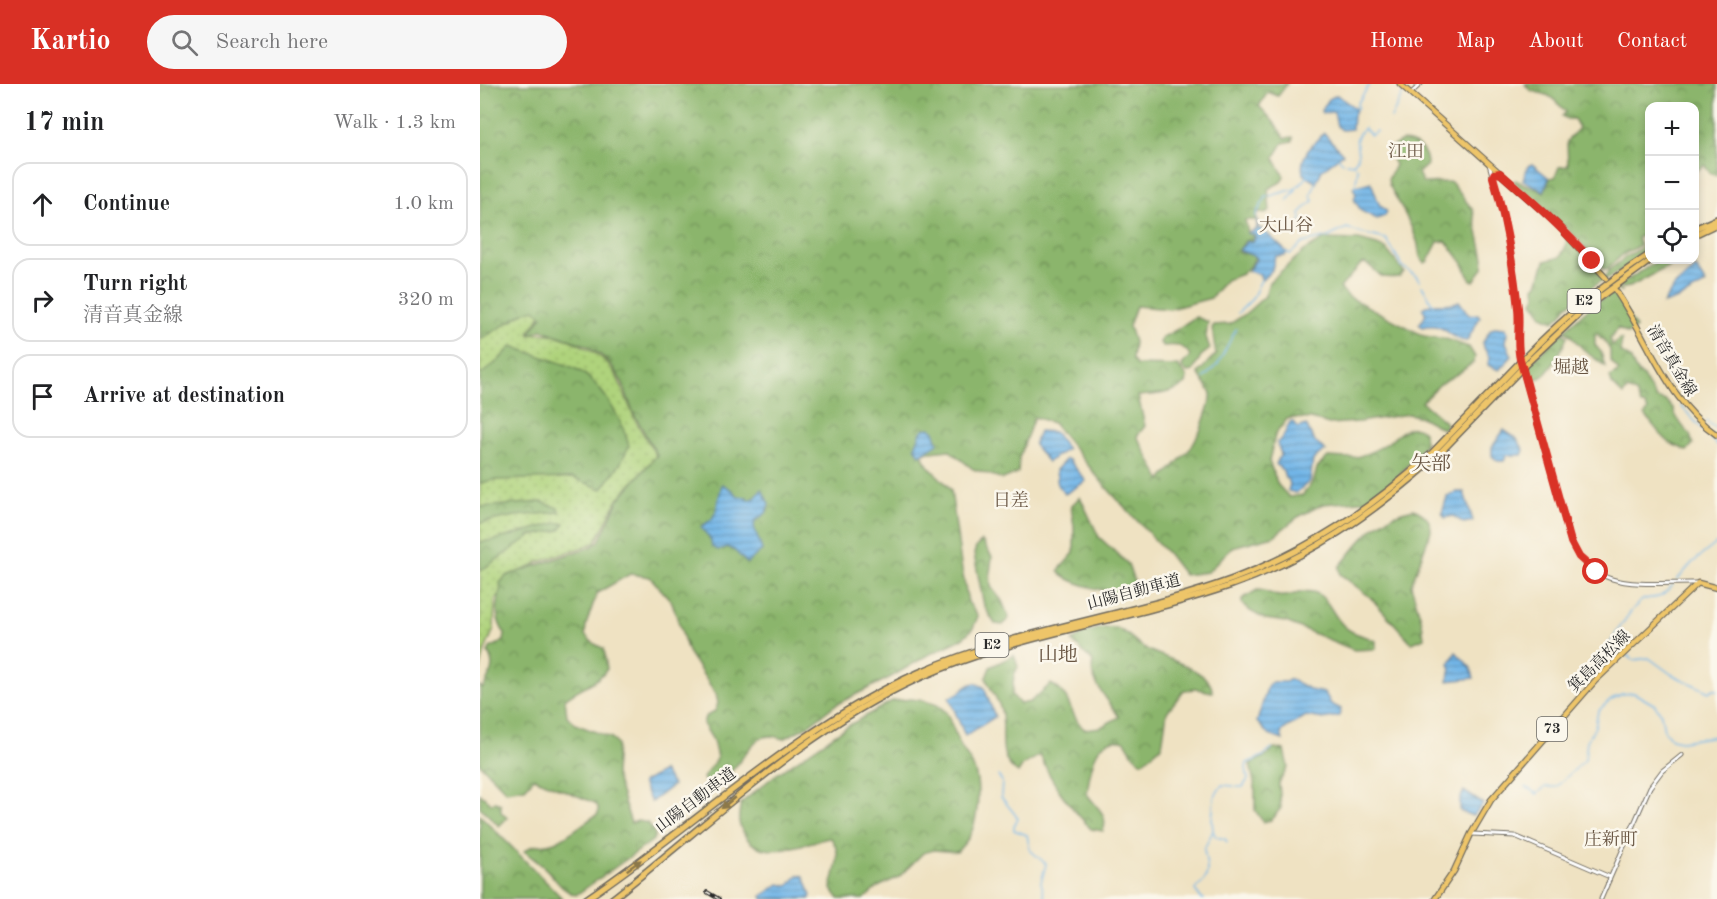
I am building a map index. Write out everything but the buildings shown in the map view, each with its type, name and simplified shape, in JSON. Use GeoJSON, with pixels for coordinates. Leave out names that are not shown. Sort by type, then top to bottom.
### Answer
{"type":"FeatureCollection","features":[{"type":"Feature","properties":{"kind":"highway"},"geometry":{"type":"LineString","coordinates":[[1699,227],[1717,219]]}},
{"type":"Feature","properties":{"kind":"highway"},"geometry":{"type":"LineString","coordinates":[[1699,233],[1717,224]]}},
{"type":"Feature","properties":{"kind":"highway","name":"山陽自動車道"},"geometry":{"type":"LineString","coordinates":[[612,899],[777,764],[822,733],[884,696],[928,675],[991,651],[1200,596],[1264,572],[1309,551],[1352,525],[1383,502],[1431,458],[1589,297],[1645,258]]}},
{"type":"Feature","properties":{"kind":"highway","name":"山陽自動車道"},"geometry":{"type":"LineString","coordinates":[[1527,359],[1592,302],[1645,264]]}},
{"type":"Feature","properties":{"kind":"highway","name":"山陽自動車道"},"geometry":{"type":"LineString","coordinates":[[586,899],[796,743],[881,691],[945,662],[989,646],[1034,632],[1200,590],[1262,568],[1340,527],[1431,458]]}},
{"type":"Feature","properties":{"kind":"main road"},"geometry":{"type":"LineString","coordinates":[[1400,84],[1557,224],[1606,278]]}},
{"type":"Feature","properties":{"kind":"main road","name":"清音真金線"},"geometry":{"type":"LineString","coordinates":[[1615,290],[1677,396],[1696,418],[1717,435]]}},
{"type":"Feature","properties":{"kind":"main road"},"geometry":{"type":"LineString","coordinates":[[1698,583],[1717,588]]}},
{"type":"Feature","properties":{"kind":"main road","name":"箕島高松線"},"geometry":{"type":"LineString","coordinates":[[1435,899],[1454,871],[1471,834],[1491,800],[1587,690],[1698,583]]}},
{"type":"Feature","properties":{"kind":"street"},"geometry":{"type":"LineString","coordinates":[[1411,93],[1421,84]]}},
{"type":"Feature","properties":{"kind":"street"},"geometry":{"type":"LineString","coordinates":[[1489,162],[1510,250],[1518,311],[1518,350],[1573,546],[1588,566],[1599,574],[1614,580],[1698,583]]}},
{"type":"Feature","properties":{"kind":"street"},"geometry":{"type":"LineString","coordinates":[[1493,177],[1497,172],[1500,173]]}},
{"type":"Feature","properties":{"kind":"street"},"geometry":{"type":"LineString","coordinates":[[1601,899],[1650,787],[1662,771],[1682,755]]}},
{"type":"Feature","properties":{"kind":"street"},"geometry":{"type":"LineString","coordinates":[[1471,834],[1515,836],[1611,877]]}},
{"type":"Feature","properties":{"kind":"green space"},"geometry":{"type":"Polygon","coordinates":[[[480,84],[1287,84],[1278,96],[1268,92],[1259,106],[1285,138],[1293,137],[1293,141],[1283,143],[1274,158],[1284,176],[1281,182],[1268,189],[1270,211],[1265,214],[1257,211],[1256,220],[1245,220],[1248,233],[1255,235],[1253,240],[1245,241],[1238,252],[1253,255],[1255,258],[1250,266],[1242,274],[1226,280],[1211,298],[1170,309],[1136,306],[1129,326],[1134,342],[1132,359],[1136,365],[1178,366],[1187,377],[1186,384],[1175,390],[1138,396],[1145,426],[1137,436],[1161,480],[1190,449],[1201,429],[1211,393],[1198,373],[1216,355],[1212,328],[1214,325],[1230,324],[1244,315],[1265,296],[1269,282],[1304,251],[1324,239],[1359,240],[1386,249],[1404,272],[1399,277],[1382,276],[1365,263],[1361,264],[1340,288],[1349,297],[1424,336],[1446,339],[1469,347],[1475,357],[1474,362],[1441,383],[1422,402],[1445,422],[1443,429],[1421,417],[1408,414],[1329,424],[1311,419],[1287,419],[1275,435],[1269,461],[1278,485],[1289,497],[1303,495],[1314,480],[1317,468],[1328,457],[1361,456],[1387,443],[1409,428],[1424,432],[1425,444],[1393,483],[1370,500],[1323,504],[1298,517],[1274,536],[1232,547],[1208,572],[1184,575],[1053,423],[1034,417],[1019,458],[1018,473],[1003,479],[973,469],[949,450],[922,453],[930,468],[951,490],[968,602],[978,616],[973,628],[962,639],[835,705],[809,725],[784,739],[770,736],[761,738],[747,751],[734,769],[717,783],[707,785],[703,778],[717,758],[713,740],[703,724],[705,717],[715,711],[718,703],[716,694],[688,652],[672,602],[650,577],[630,574],[597,593],[585,635],[604,649],[607,669],[593,682],[565,699],[567,716],[575,724],[612,738],[617,745],[615,774],[631,823],[638,821],[648,823],[655,834],[653,840],[648,844],[576,895],[563,888],[544,867],[524,851],[564,837],[598,814],[598,807],[595,803],[534,778],[525,788],[506,791],[480,764],[480,686],[483,688],[491,671],[492,662],[488,653],[490,648],[504,641],[505,634],[497,615],[500,583],[506,576],[593,546],[599,541],[619,499],[657,455],[634,414],[622,382],[612,366],[586,345],[542,330],[531,334],[530,332],[542,316],[535,309],[525,312],[480,340],[480,84]]]}},
{"type":"Feature","properties":{"kind":"green space"},"geometry":{"type":"Polygon","coordinates":[[[1525,84],[1717,84],[1717,176],[1710,173],[1704,165],[1699,169],[1699,102],[1645,102],[1645,234],[1637,238],[1640,245],[1604,269],[1575,236],[1514,182],[1515,180],[1544,192],[1550,178],[1555,177],[1559,167],[1568,166],[1567,141],[1579,128],[1574,119],[1562,116],[1566,112],[1552,98],[1525,84]]]}},
{"type":"Feature","properties":{"kind":"green space"},"geometry":{"type":"Polygon","coordinates":[[[1402,141],[1420,147],[1425,155],[1427,165],[1418,173],[1423,183],[1451,182],[1473,210],[1484,258],[1483,268],[1474,281],[1471,280],[1462,262],[1446,241],[1438,242],[1428,261],[1425,263],[1421,258],[1417,241],[1388,179],[1395,165],[1391,157],[1391,147],[1402,141]]]}},
{"type":"Feature","properties":{"kind":"green space"},"geometry":{"type":"Polygon","coordinates":[[[1567,236],[1604,278],[1609,270],[1645,245],[1645,253],[1599,282],[1566,307],[1554,321],[1542,316],[1533,302],[1536,296],[1535,287],[1545,261],[1560,257],[1566,246],[1567,236]]]}},
{"type":"Feature","properties":{"kind":"green space"},"geometry":{"type":"Polygon","coordinates":[[[1653,264],[1673,264],[1630,287],[1623,288],[1619,285],[1653,264]]]}},
{"type":"Feature","properties":{"kind":"green space"},"geometry":{"type":"Polygon","coordinates":[[[1618,287],[1622,291],[1617,289],[1613,292],[1636,328],[1628,334],[1618,328],[1610,339],[1612,346],[1620,339],[1622,340],[1620,352],[1630,358],[1635,369],[1656,398],[1666,401],[1674,410],[1693,444],[1687,451],[1670,443],[1659,433],[1645,415],[1648,410],[1641,405],[1636,393],[1627,390],[1623,395],[1612,384],[1610,377],[1619,371],[1610,360],[1610,350],[1603,338],[1601,339],[1598,334],[1595,335],[1595,345],[1601,352],[1605,366],[1586,352],[1565,330],[1584,312],[1618,287]]]}},
{"type":"Feature","properties":{"kind":"green space"},"geometry":{"type":"Polygon","coordinates":[[[532,307],[542,314],[529,332],[530,335],[555,335],[570,340],[586,347],[607,363],[619,381],[635,419],[656,456],[618,499],[595,543],[539,562],[504,586],[495,600],[494,629],[485,650],[480,671],[480,337],[532,307]]]}},
{"type":"Feature","properties":{"kind":"green space"},"geometry":{"type":"Polygon","coordinates":[[[1196,317],[1208,322],[1206,337],[1210,349],[1201,356],[1193,371],[1188,372],[1183,369],[1182,365],[1190,356],[1188,352],[1182,347],[1163,346],[1160,343],[1162,337],[1196,317]]]}},
{"type":"Feature","properties":{"kind":"green space"},"geometry":{"type":"Polygon","coordinates":[[[1565,330],[1563,333],[1567,336],[1555,361],[1543,376],[1536,379],[1530,377],[1525,368],[1565,330]]]}},
{"type":"Feature","properties":{"kind":"green space"},"geometry":{"type":"Polygon","coordinates":[[[512,346],[574,368],[593,381],[609,401],[629,446],[620,464],[602,489],[573,478],[493,480],[480,483],[480,375],[512,346]]]}},
{"type":"Feature","properties":{"kind":"green space"},"geometry":{"type":"Polygon","coordinates":[[[1080,497],[1099,537],[1128,564],[1138,593],[1117,593],[1088,587],[1069,580],[1058,571],[1074,553],[1071,506],[1080,497]]]}},
{"type":"Feature","properties":{"kind":"green space"},"geometry":{"type":"Polygon","coordinates":[[[542,502],[558,508],[560,512],[516,516],[480,523],[480,507],[542,502]]]}},
{"type":"Feature","properties":{"kind":"green space"},"geometry":{"type":"Polygon","coordinates":[[[1414,509],[1426,517],[1431,531],[1411,585],[1422,622],[1424,638],[1412,643],[1370,597],[1340,574],[1339,567],[1363,538],[1380,523],[1401,512],[1414,509]]]}},
{"type":"Feature","properties":{"kind":"green space"},"geometry":{"type":"Polygon","coordinates":[[[556,523],[565,523],[560,530],[531,536],[480,571],[480,542],[556,523]]]}},
{"type":"Feature","properties":{"kind":"green space"},"geometry":{"type":"Polygon","coordinates":[[[982,541],[992,557],[991,587],[1002,601],[1009,618],[1003,625],[995,624],[984,606],[974,554],[976,547],[982,541]]]}},
{"type":"Feature","properties":{"kind":"green space"},"geometry":{"type":"Polygon","coordinates":[[[1257,590],[1283,596],[1306,592],[1316,593],[1324,599],[1347,628],[1376,641],[1376,649],[1354,650],[1286,622],[1265,619],[1250,611],[1242,603],[1242,599],[1257,590]]]}},
{"type":"Feature","properties":{"kind":"green space"},"geometry":{"type":"Polygon","coordinates":[[[1102,628],[1120,629],[1144,648],[1195,671],[1210,684],[1212,692],[1198,689],[1184,690],[1167,712],[1162,746],[1143,762],[1134,756],[1125,741],[1106,742],[1100,748],[1092,765],[1087,794],[1103,815],[1105,825],[1103,831],[1091,829],[1075,811],[1056,785],[1040,755],[1023,765],[1018,773],[1011,766],[1004,752],[1001,710],[986,678],[990,667],[1014,655],[1018,667],[1014,675],[1012,695],[1020,704],[1030,702],[1051,684],[1063,694],[1084,729],[1101,727],[1119,717],[1096,683],[1092,669],[1093,662],[1072,641],[1086,632],[1102,628]]]}},
{"type":"Feature","properties":{"kind":"green space"},"geometry":{"type":"Polygon","coordinates":[[[911,699],[941,707],[949,717],[960,745],[973,766],[978,794],[975,822],[969,837],[957,852],[934,850],[923,853],[899,877],[878,887],[864,899],[839,899],[831,888],[836,868],[837,850],[831,838],[772,850],[752,843],[744,834],[739,816],[741,803],[774,776],[848,726],[892,701],[911,699]]]}},
{"type":"Feature","properties":{"kind":"green space"},"geometry":{"type":"Polygon","coordinates":[[[1274,748],[1284,750],[1288,767],[1279,783],[1281,808],[1271,820],[1263,822],[1255,810],[1255,787],[1250,764],[1268,755],[1274,748]]]}},
{"type":"Feature","properties":{"kind":"green space"},"geometry":{"type":"Polygon","coordinates":[[[480,794],[491,803],[501,804],[501,812],[507,818],[499,826],[480,807],[480,794]]]}},
{"type":"Feature","properties":{"kind":"green space"},"geometry":{"type":"Polygon","coordinates":[[[480,815],[563,899],[480,899],[480,815]]]}},
{"type":"Feature","properties":{"kind":"water"},"geometry":{"type":"Polygon","coordinates":[[[1337,95],[1356,109],[1352,129],[1342,130],[1337,126],[1334,112],[1322,113],[1321,111],[1329,99],[1337,95]]]}},
{"type":"Feature","properties":{"kind":"water"},"geometry":{"type":"Polygon","coordinates":[[[1324,133],[1343,154],[1322,170],[1316,183],[1303,173],[1302,167],[1308,151],[1324,133]]]}},
{"type":"Feature","properties":{"kind":"water"},"geometry":{"type":"Polygon","coordinates":[[[1532,164],[1549,178],[1544,191],[1523,180],[1528,166],[1532,164]]]}},
{"type":"Feature","properties":{"kind":"water"},"geometry":{"type":"Polygon","coordinates":[[[1371,182],[1379,204],[1387,212],[1385,216],[1377,219],[1361,211],[1354,199],[1356,194],[1353,187],[1371,182]]]}},
{"type":"Feature","properties":{"kind":"water"},"geometry":{"type":"Polygon","coordinates":[[[1256,216],[1259,229],[1262,229],[1287,252],[1285,255],[1275,256],[1272,270],[1262,280],[1259,274],[1248,271],[1256,257],[1239,250],[1247,242],[1254,241],[1255,235],[1248,233],[1257,229],[1256,216]]]}},
{"type":"Feature","properties":{"kind":"water"},"geometry":{"type":"Polygon","coordinates":[[[1696,268],[1706,284],[1663,304],[1673,288],[1696,268]]]}},
{"type":"Feature","properties":{"kind":"water"},"geometry":{"type":"Polygon","coordinates":[[[1459,301],[1469,315],[1478,314],[1480,317],[1467,341],[1455,338],[1437,327],[1422,327],[1419,324],[1426,315],[1423,308],[1428,305],[1450,304],[1459,301]]]}},
{"type":"Feature","properties":{"kind":"water"},"geometry":{"type":"Polygon","coordinates":[[[1494,327],[1505,328],[1508,332],[1505,340],[1512,356],[1499,370],[1488,365],[1489,357],[1482,344],[1494,327]]]}},
{"type":"Feature","properties":{"kind":"water"},"geometry":{"type":"Polygon","coordinates":[[[1290,422],[1298,428],[1306,425],[1315,442],[1326,451],[1313,460],[1310,481],[1296,493],[1288,491],[1290,484],[1276,464],[1281,454],[1277,443],[1283,437],[1290,422]]]}},
{"type":"Feature","properties":{"kind":"water"},"geometry":{"type":"Polygon","coordinates":[[[930,428],[934,431],[938,443],[920,455],[915,447],[921,432],[930,428]]]}},
{"type":"Feature","properties":{"kind":"water"},"geometry":{"type":"Polygon","coordinates":[[[1504,430],[1517,439],[1524,450],[1522,455],[1507,455],[1504,461],[1498,461],[1492,456],[1492,447],[1504,430]]]}},
{"type":"Feature","properties":{"kind":"water"},"geometry":{"type":"Polygon","coordinates":[[[1039,431],[1054,432],[1067,449],[1048,462],[1034,445],[1039,431]]]}},
{"type":"Feature","properties":{"kind":"water"},"geometry":{"type":"Polygon","coordinates":[[[1066,459],[1086,481],[1065,494],[1058,486],[1056,470],[1066,459]]]}},
{"type":"Feature","properties":{"kind":"water"},"geometry":{"type":"Polygon","coordinates":[[[722,484],[738,497],[747,497],[747,500],[755,498],[762,489],[769,504],[766,513],[755,521],[754,527],[762,550],[747,563],[734,550],[727,547],[718,550],[712,547],[711,540],[701,527],[712,519],[716,511],[722,484]]]}},
{"type":"Feature","properties":{"kind":"water"},"geometry":{"type":"Polygon","coordinates":[[[1456,492],[1464,492],[1473,521],[1464,523],[1453,516],[1445,518],[1442,513],[1447,497],[1456,492]]]}},
{"type":"Feature","properties":{"kind":"water"},"geometry":{"type":"Polygon","coordinates":[[[1456,652],[1471,668],[1474,678],[1448,681],[1451,669],[1449,664],[1456,652]]]}},
{"type":"Feature","properties":{"kind":"water"},"geometry":{"type":"Polygon","coordinates":[[[1290,679],[1313,691],[1325,693],[1331,704],[1341,709],[1339,716],[1323,719],[1306,716],[1283,730],[1281,734],[1283,740],[1269,735],[1257,722],[1268,685],[1272,682],[1286,682],[1290,679]]]}},
{"type":"Feature","properties":{"kind":"water"},"geometry":{"type":"Polygon","coordinates":[[[975,683],[984,687],[995,717],[965,736],[949,697],[975,683]]]}},
{"type":"Feature","properties":{"kind":"water"},"geometry":{"type":"Polygon","coordinates":[[[663,771],[673,785],[651,802],[642,783],[663,771]]]}},
{"type":"Feature","properties":{"kind":"water"},"geometry":{"type":"Polygon","coordinates":[[[1464,791],[1483,804],[1473,816],[1460,811],[1460,800],[1464,791]]]}},
{"type":"Feature","properties":{"kind":"water"},"geometry":{"type":"Polygon","coordinates":[[[799,875],[804,876],[811,895],[810,899],[763,899],[762,896],[779,884],[788,886],[799,875]]]}},
{"type":"Feature","properties":{"kind":"waterway"},"geometry":{"type":"LineString","coordinates":[[1356,109],[1370,84]]}},
{"type":"Feature","properties":{"kind":"waterway"},"geometry":{"type":"LineString","coordinates":[[1395,84],[1404,91]]}},
{"type":"Feature","properties":{"kind":"waterway"},"geometry":{"type":"LineString","coordinates":[[1408,87],[1411,84]]}},
{"type":"Feature","properties":{"kind":"waterway"},"geometry":{"type":"LineString","coordinates":[[1391,118],[1404,91]]}},
{"type":"Feature","properties":{"kind":"waterway"},"geometry":{"type":"LineString","coordinates":[[1353,164],[1358,157],[1356,141],[1360,132],[1364,128],[1371,135],[1377,131]]}},
{"type":"Feature","properties":{"kind":"waterway"},"geometry":{"type":"LineString","coordinates":[[1338,158],[1343,162]]}},
{"type":"Feature","properties":{"kind":"waterway"},"geometry":{"type":"LineString","coordinates":[[1346,163],[1354,164]]}},
{"type":"Feature","properties":{"kind":"waterway"},"geometry":{"type":"LineString","coordinates":[[1355,187],[1358,169],[1356,167]]}},
{"type":"Feature","properties":{"kind":"waterway"},"geometry":{"type":"LineString","coordinates":[[1299,186],[1308,176]]}},
{"type":"Feature","properties":{"kind":"waterway"},"geometry":{"type":"LineString","coordinates":[[1311,195],[1316,183]]}},
{"type":"Feature","properties":{"kind":"waterway"},"geometry":{"type":"LineString","coordinates":[[1256,216],[1266,197],[1295,189],[1299,185]]}},
{"type":"Feature","properties":{"kind":"waterway"},"geometry":{"type":"LineString","coordinates":[[1287,201],[1296,190]]}},
{"type":"Feature","properties":{"kind":"waterway"},"geometry":{"type":"LineString","coordinates":[[1287,230],[1298,227],[1301,219],[1300,213],[1313,201],[1311,195]]}},
{"type":"Feature","properties":{"kind":"waterway"},"geometry":{"type":"LineString","coordinates":[[1286,252],[1290,254],[1303,243],[1328,237],[1347,228],[1386,239],[1403,267],[1420,281]]}},
{"type":"Feature","properties":{"kind":"waterway"},"geometry":{"type":"LineString","coordinates":[[1238,313],[1252,299],[1261,280]]}},
{"type":"Feature","properties":{"kind":"waterway"},"geometry":{"type":"LineString","coordinates":[[1422,286],[1433,305]]}},
{"type":"Feature","properties":{"kind":"waterway"},"geometry":{"type":"LineString","coordinates":[[1204,378],[1218,364],[1236,329]]}},
{"type":"Feature","properties":{"kind":"waterway"},"geometry":{"type":"LineString","coordinates":[[1681,406],[1717,445]]}},
{"type":"Feature","properties":{"kind":"waterway"},"geometry":{"type":"LineString","coordinates":[[1706,421],[1717,429]]}},
{"type":"Feature","properties":{"kind":"waterway"},"geometry":{"type":"LineString","coordinates":[[1677,580],[1692,563],[1717,543]]}},
{"type":"Feature","properties":{"kind":"waterway"},"geometry":{"type":"LineString","coordinates":[[1621,652],[1609,645],[1632,610],[1642,600],[1658,597],[1673,585]]}},
{"type":"Feature","properties":{"kind":"waterway"},"geometry":{"type":"LineString","coordinates":[[1626,655],[1634,660],[1649,658],[1671,674],[1709,692],[1713,689],[1717,690]]}},
{"type":"Feature","properties":{"kind":"waterway"},"geometry":{"type":"LineString","coordinates":[[1526,787],[1537,794],[1545,787],[1556,787],[1585,760],[1587,741],[1595,727],[1598,711],[1610,700],[1622,694],[1634,693],[1655,705],[1661,714],[1664,730],[1671,739],[1681,741],[1717,736]]}},
{"type":"Feature","properties":{"kind":"waterway"},"geometry":{"type":"LineString","coordinates":[[1237,787],[1243,787],[1248,779],[1247,763],[1263,756],[1272,748]]}},
{"type":"Feature","properties":{"kind":"waterway"},"geometry":{"type":"LineString","coordinates":[[998,776],[1002,781],[1001,797],[1018,818],[1014,830],[1027,835],[1030,850],[1046,864],[1041,882],[1045,899]]}},
{"type":"Feature","properties":{"kind":"waterway"},"geometry":{"type":"LineString","coordinates":[[1204,899],[1195,890],[1206,876],[1204,849],[1213,831],[1214,797],[1222,785],[1234,786]]}},
{"type":"Feature","properties":{"kind":"waterway"},"geometry":{"type":"LineString","coordinates":[[1213,831],[1216,837],[1225,839],[1227,842]]}},
{"type":"Feature","properties":{"kind":"railway"},"geometry":{"type":"LineString","coordinates":[[707,892],[719,899]]}},
{"type":"Feature","properties":{"kind":"district","name":"江田"},"geometry":{"type":"Point","coordinates":[1406,152]}},
{"type":"Feature","properties":{"kind":"district","name":"大山谷"},"geometry":{"type":"Point","coordinates":[1286,226]}},
{"type":"Feature","properties":{"kind":"district","name":"堀越"},"geometry":{"type":"Point","coordinates":[1571,368]}},
{"type":"Feature","properties":{"kind":"district","name":"矢部"},"geometry":{"type":"Point","coordinates":[1431,465]}},
{"type":"Feature","properties":{"kind":"district","name":"日差"},"geometry":{"type":"Point","coordinates":[1011,501]}},
{"type":"Feature","properties":{"kind":"district","name":"山地"},"geometry":{"type":"Point","coordinates":[1058,656]}},
{"type":"Feature","properties":{"kind":"district","name":"庄新町"},"geometry":{"type":"Point","coordinates":[1611,840]}},
{"type":"Feature","properties":{"kind":"route"},"geometry":{"type":"LineString","coordinates":[[1592,261],[1525,195],[1500,173],[1494,174],[1510,250],[1518,311],[1517,345],[1520,359],[1571,542],[1579,557],[1596,572]]}}]}
